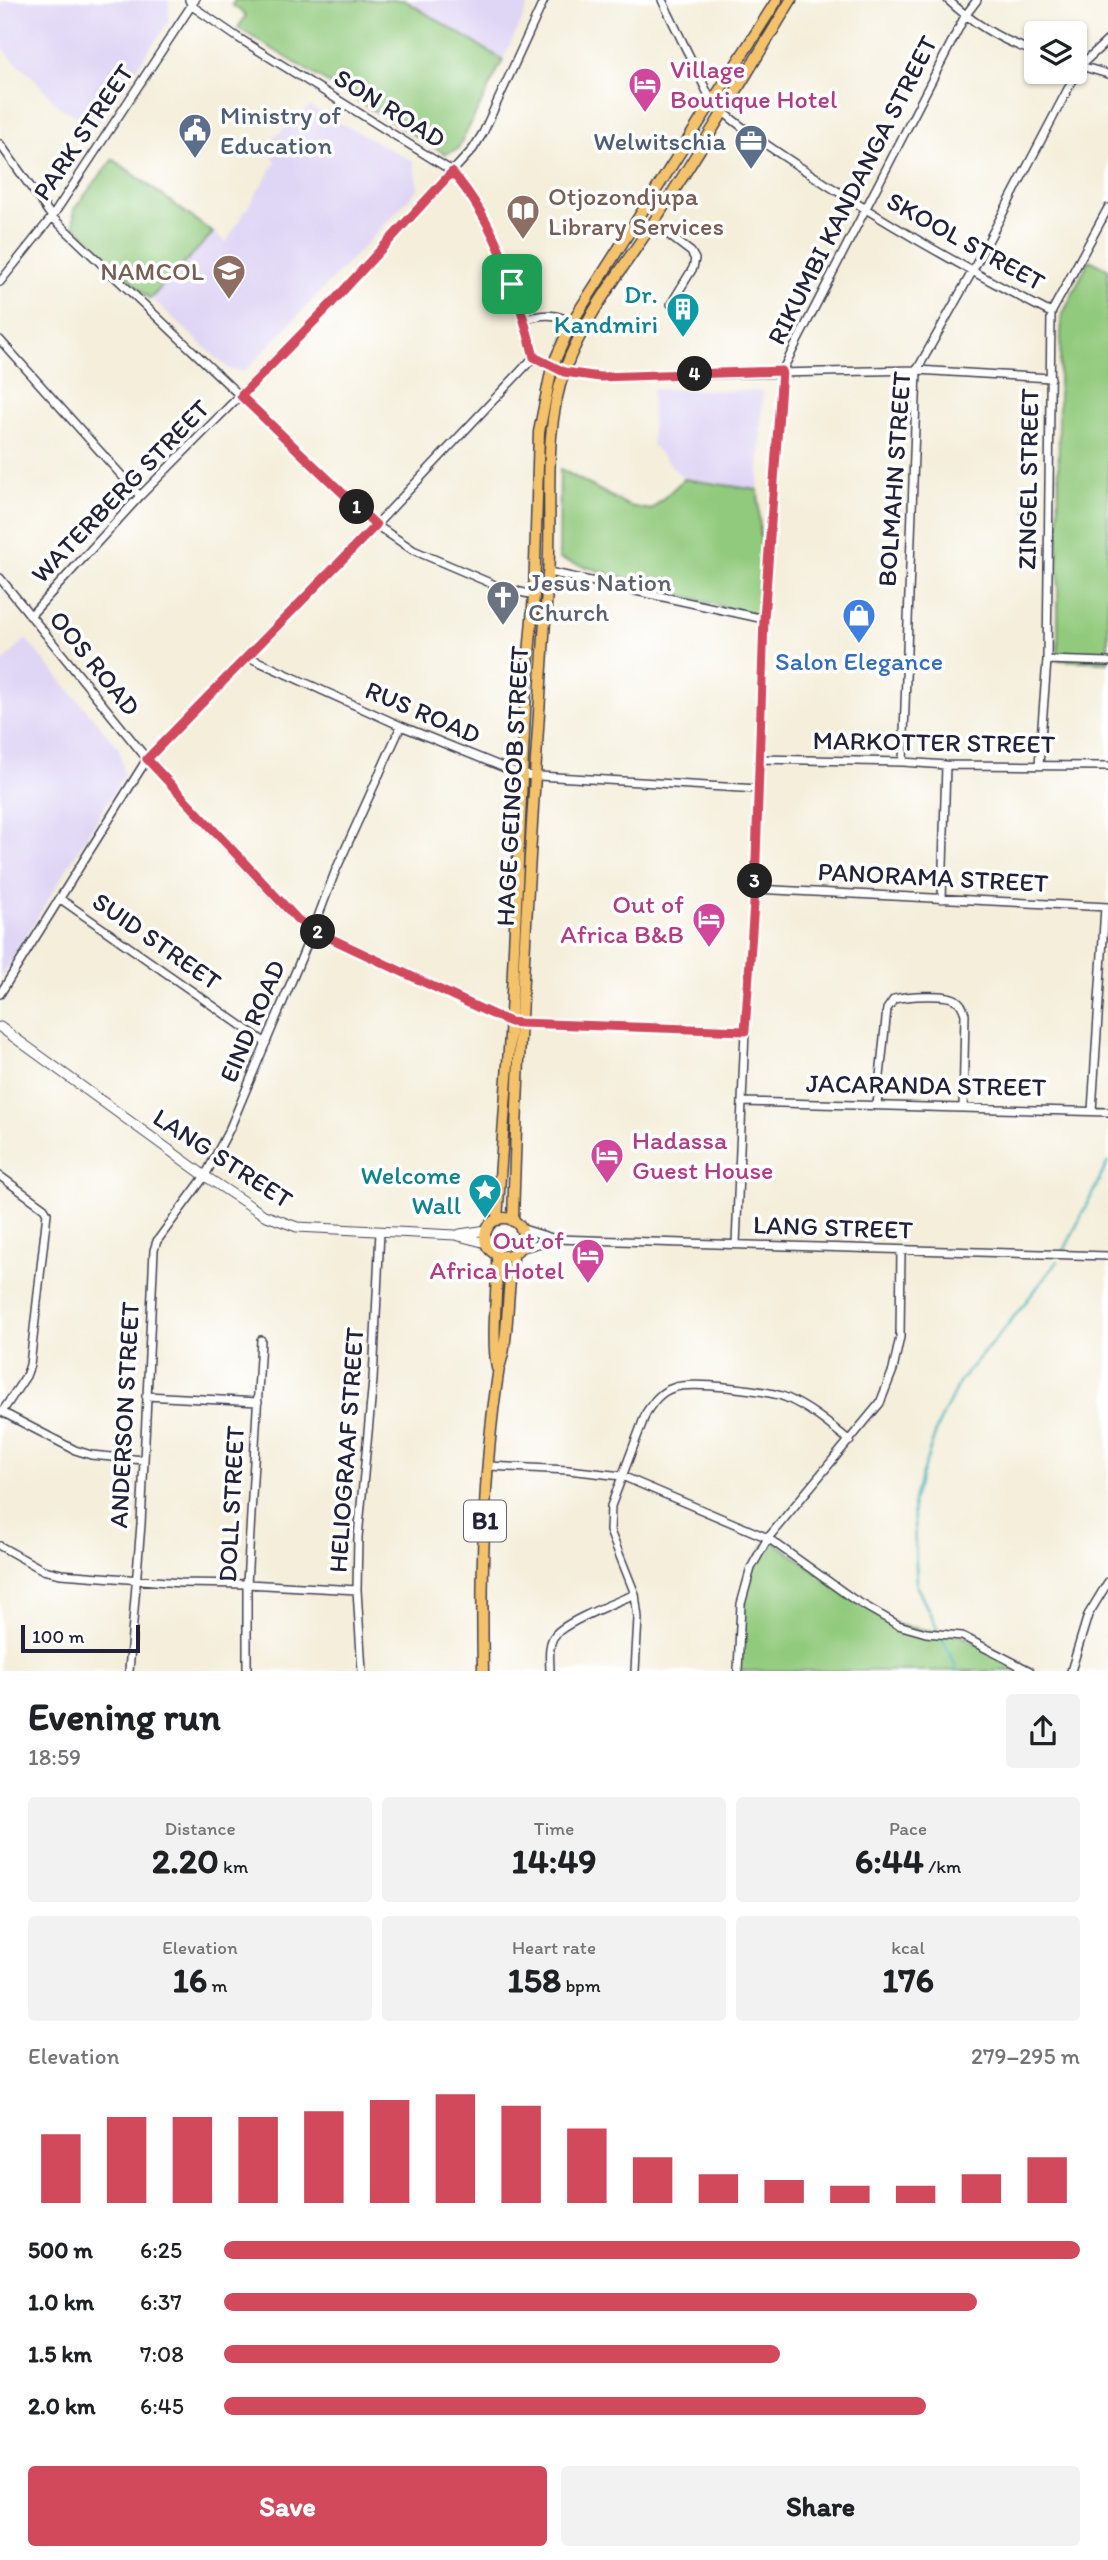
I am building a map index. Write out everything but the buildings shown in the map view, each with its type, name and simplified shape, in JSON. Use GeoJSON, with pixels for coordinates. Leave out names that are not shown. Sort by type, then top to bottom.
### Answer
{"type":"FeatureCollection","features":[{"type":"Feature","properties":{"kind":"highway","name":"HAGE GEINGOB STREET"},"geometry":{"type":"LineString","coordinates":[[517,1251],[523,1239],[517,1224],[515,1023],[522,775],[534,595],[541,414],[552,368],[572,321],[777,0]]}},
{"type":"Feature","properties":{"kind":"highway","name":"HAGE GEINGOB STREET"},"geometry":{"type":"LineString","coordinates":[[497,1220],[535,776],[549,572],[551,424],[564,372],[584,329],[724,113],[791,0]]}},
{"type":"Feature","properties":{"kind":"highway"},"geometry":{"type":"LineString","coordinates":[[743,56],[754,63]]}},
{"type":"Feature","properties":{"kind":"highway"},"geometry":{"type":"LineString","coordinates":[[595,288],[606,295]]}},
{"type":"Feature","properties":{"kind":"highway"},"geometry":{"type":"LineString","coordinates":[[517,1224],[497,1220],[487,1230],[486,1243],[497,1255],[503,1256],[517,1251]]}},
{"type":"Feature","properties":{"kind":"highway","name":"B1"},"geometry":{"type":"LineString","coordinates":[[483,1671],[481,1569],[489,1466],[498,1371],[505,1347],[510,1272],[517,1251]]}},
{"type":"Feature","properties":{"kind":"highway","name":"B1"},"geometry":{"type":"LineString","coordinates":[[497,1255],[495,1350],[498,1371]]}},
{"type":"Feature","properties":{"kind":"street","name":"WATERBERG STREET"},"geometry":{"type":"LineString","coordinates":[[30,616],[140,496],[330,305],[473,149],[483,134],[544,0]]}},
{"type":"Feature","properties":{"kind":"street","name":"SKOOL STREET"},"geometry":{"type":"LineString","coordinates":[[662,0],[712,102],[724,113],[867,210],[972,272],[1051,313]]}},
{"type":"Feature","properties":{"kind":"street"},"geometry":{"type":"LineString","coordinates":[[948,0],[965,16],[1009,42],[1024,48]]}},
{"type":"Feature","properties":{"kind":"street","name":"RIKUMBI KANDANGA STREET"},"geometry":{"type":"LineString","coordinates":[[736,1244],[745,1031],[755,889],[764,619],[782,371],[965,16],[977,0]]}},
{"type":"Feature","properties":{"kind":"street","name":"SON ROAD"},"geometry":{"type":"LineString","coordinates":[[192,2],[237,37],[452,172],[472,194],[486,218],[524,320],[534,357]]}},
{"type":"Feature","properties":{"kind":"street","name":"PARK STREET"},"geometry":{"type":"LineString","coordinates":[[0,282],[52,216],[192,2]]}},
{"type":"Feature","properties":{"kind":"street","name":"BOLMAHN STREET"},"geometry":{"type":"LineString","coordinates":[[1087,57],[1108,40]]}},
{"type":"Feature","properties":{"kind":"street"},"geometry":{"type":"LineString","coordinates":[[1087,68],[1108,74]]}},
{"type":"Feature","properties":{"kind":"street","name":"BOLMAHN STREET"},"geometry":{"type":"LineString","coordinates":[[903,762],[917,370],[972,272],[1067,84]]}},
{"type":"Feature","properties":{"kind":"street"},"geometry":{"type":"LineString","coordinates":[[0,144],[52,216],[376,525],[412,550],[502,588],[534,595]]}},
{"type":"Feature","properties":{"kind":"street","name":"ZINGEL STREET"},"geometry":{"type":"LineString","coordinates":[[1039,765],[1047,660],[1051,313],[1108,208]]}},
{"type":"Feature","properties":{"kind":"street"},"geometry":{"type":"LineString","coordinates":[[653,223],[691,251],[695,259],[671,304]]}},
{"type":"Feature","properties":{"kind":"street"},"geometry":{"type":"LineString","coordinates":[[524,320],[550,314],[572,321],[584,329]]}},
{"type":"Feature","properties":{"kind":"street"},"geometry":{"type":"LineString","coordinates":[[0,340],[140,496]]}},
{"type":"Feature","properties":{"kind":"street"},"geometry":{"type":"LineString","coordinates":[[0,994],[147,759],[376,525],[534,357],[564,372],[600,377],[917,370],[1051,378]]}},
{"type":"Feature","properties":{"kind":"street"},"geometry":{"type":"LineString","coordinates":[[549,572],[764,619]]}},
{"type":"Feature","properties":{"kind":"street","name":"OOS ROAD"},"geometry":{"type":"LineString","coordinates":[[0,578],[147,759],[285,908],[313,930],[515,1023],[745,1031]]}},
{"type":"Feature","properties":{"kind":"street","name":"RUS ROAD"},"geometry":{"type":"LineString","coordinates":[[246,656],[401,726],[522,775],[758,789]]}},
{"type":"Feature","properties":{"kind":"street"},"geometry":{"type":"LineString","coordinates":[[1047,660],[1108,662]]}},
{"type":"Feature","properties":{"kind":"street","name":"EIND ROAD"},"geometry":{"type":"LineString","coordinates":[[205,1176],[230,1128],[335,872],[401,726]]}},
{"type":"Feature","properties":{"kind":"street","name":"MARKOTTER STREET"},"geometry":{"type":"LineString","coordinates":[[759,759],[946,765],[1108,766]]}},
{"type":"Feature","properties":{"kind":"street"},"geometry":{"type":"LineString","coordinates":[[942,900],[946,765]]}},
{"type":"Feature","properties":{"kind":"street","name":"PANORAMA STREET"},"geometry":{"type":"LineString","coordinates":[[755,889],[1106,907]]}},
{"type":"Feature","properties":{"kind":"street","name":"SUID STREET"},"geometry":{"type":"LineString","coordinates":[[59,898],[266,1043]]}},
{"type":"Feature","properties":{"kind":"street"},"geometry":{"type":"LineString","coordinates":[[1091,1111],[1106,907]]}},
{"type":"Feature","properties":{"kind":"street"},"geometry":{"type":"LineString","coordinates":[[877,1105],[887,1009],[894,999],[905,996],[954,998],[961,1003],[965,1014],[963,1108]]}},
{"type":"Feature","properties":{"kind":"street","name":"LANG STREET"},"geometry":{"type":"LineString","coordinates":[[0,1027],[264,1216],[289,1226],[455,1234],[487,1230]]}},
{"type":"Feature","properties":{"kind":"street","name":"JACARANDA STREET"},"geometry":{"type":"LineString","coordinates":[[742,1102],[1108,1112]]}},
{"type":"Feature","properties":{"kind":"street"},"geometry":{"type":"LineString","coordinates":[[0,1175],[47,1213],[30,1366],[1,1412],[83,1453],[143,1460]]}},
{"type":"Feature","properties":{"kind":"street","name":"ANDERSON STREET"},"geometry":{"type":"LineString","coordinates":[[129,1671],[154,1251],[157,1241],[205,1176]]}},
{"type":"Feature","properties":{"kind":"street","name":"LANG STREET"},"geometry":{"type":"LineString","coordinates":[[517,1224],[556,1239]]}},
{"type":"Feature","properties":{"kind":"street","name":"HELIOGRAAF STREET"},"geometry":{"type":"LineString","coordinates":[[362,1671],[357,1590],[358,1537],[373,1380],[380,1231]]}},
{"type":"Feature","properties":{"kind":"street","name":"LANG STREET"},"geometry":{"type":"LineString","coordinates":[[455,1234],[486,1243]]}},
{"type":"Feature","properties":{"kind":"street","name":"LANG STREET"},"geometry":{"type":"LineString","coordinates":[[517,1251],[556,1239],[1108,1256]]}},
{"type":"Feature","properties":{"kind":"street"},"geometry":{"type":"LineString","coordinates":[[738,1671],[741,1604],[751,1568],[768,1538],[810,1484],[850,1441],[880,1403],[893,1370],[900,1337],[901,1250]]}},
{"type":"Feature","properties":{"kind":"street","name":"DOLL STREET"},"geometry":{"type":"LineString","coordinates":[[247,1671],[247,1584],[261,1340]]}},
{"type":"Feature","properties":{"kind":"street"},"geometry":{"type":"LineString","coordinates":[[635,1671],[638,1618],[635,1594],[610,1531],[611,1506],[646,1413],[654,1401],[662,1393],[687,1384],[783,1396],[817,1415],[850,1441]]}},
{"type":"Feature","properties":{"kind":"street"},"geometry":{"type":"LineString","coordinates":[[145,1396],[258,1402]]}},
{"type":"Feature","properties":{"kind":"street"},"geometry":{"type":"LineString","coordinates":[[489,1466],[568,1469],[622,1476],[768,1538],[853,1599],[898,1625],[926,1633],[962,1636],[1030,1671]]}},
{"type":"Feature","properties":{"kind":"street"},"geometry":{"type":"LineString","coordinates":[[0,1546],[43,1570],[61,1574],[181,1583],[357,1590]]}},
{"type":"Feature","properties":{"kind":"street"},"geometry":{"type":"LineString","coordinates":[[1071,1671],[1088,1615],[1108,1582]]}},
{"type":"Feature","properties":{"kind":"street"},"geometry":{"type":"LineString","coordinates":[[550,1671],[551,1643],[555,1634],[566,1626],[635,1594]]}},
{"type":"Feature","properties":{"kind":"shaded area"},"geometry":{"type":"Polygon","coordinates":[[[7,0],[169,0],[169,21],[96,126],[59,107],[34,78],[10,57],[0,43],[0,5],[7,0]]]}},
{"type":"Feature","properties":{"kind":"shaded area"},"geometry":{"type":"Polygon","coordinates":[[[404,0],[531,0],[503,60],[404,0]]]}},
{"type":"Feature","properties":{"kind":"shaded area"},"geometry":{"type":"Polygon","coordinates":[[[310,107],[413,161],[418,189],[245,371],[230,370],[151,298],[213,233],[226,242],[276,162],[266,144],[310,107]]]}},
{"type":"Feature","properties":{"kind":"shaded area"},"geometry":{"type":"Polygon","coordinates":[[[652,389],[763,391],[758,490],[684,479],[652,445],[652,389]]]}},
{"type":"Feature","properties":{"kind":"shaded area"},"geometry":{"type":"Polygon","coordinates":[[[26,639],[119,748],[124,775],[0,979],[0,665],[26,639]]]}},
{"type":"Feature","properties":{"kind":"green space"},"geometry":{"type":"Polygon","coordinates":[[[235,0],[404,0],[503,60],[458,149],[445,154],[238,28],[246,15],[232,5],[235,0]]]}},
{"type":"Feature","properties":{"kind":"green space"},"geometry":{"type":"Polygon","coordinates":[[[113,159],[213,233],[150,299],[74,225],[74,209],[113,159]]]}},
{"type":"Feature","properties":{"kind":"green space"},"geometry":{"type":"Polygon","coordinates":[[[1089,260],[1108,269],[1108,662],[1058,660],[1059,380],[1062,316],[1089,260]]]}},
{"type":"Feature","properties":{"kind":"green space"},"geometry":{"type":"Polygon","coordinates":[[[560,469],[629,506],[651,510],[684,479],[758,490],[764,619],[559,559],[560,469]]]}},
{"type":"Feature","properties":{"kind":"green space"},"geometry":{"type":"Polygon","coordinates":[[[768,1538],[897,1625],[962,1636],[1030,1671],[738,1671],[741,1604],[751,1568],[768,1538]]]}},
{"type":"Feature","properties":{"kind":"waterway"},"geometry":{"type":"LineString","coordinates":[[1064,1251],[1108,1162]]}},
{"type":"Feature","properties":{"kind":"waterway"},"geometry":{"type":"LineString","coordinates":[[958,1671],[917,1587],[913,1501],[938,1425],[961,1379],[1058,1261]]}},
{"type":"Feature","properties":{"kind":"place","name":"Village Boutique Hotel"},"geometry":{"type":"Point","coordinates":[645,114]}},
{"type":"Feature","properties":{"kind":"place","name":"Ministry of Education"},"geometry":{"type":"Point","coordinates":[195,160]}},
{"type":"Feature","properties":{"kind":"place","name":"Welwitschia"},"geometry":{"type":"Point","coordinates":[751,171]}},
{"type":"Feature","properties":{"kind":"place","name":"Otjozondjupa Library Services"},"geometry":{"type":"Point","coordinates":[523,241]}},
{"type":"Feature","properties":{"kind":"place","name":"NAMCOL"},"geometry":{"type":"Point","coordinates":[229,301]}},
{"type":"Feature","properties":{"kind":"place","name":"Dr. Kandmiri"},"geometry":{"type":"Point","coordinates":[683,339]}},
{"type":"Feature","properties":{"kind":"place","name":"Jesus Nation Church"},"geometry":{"type":"Point","coordinates":[503,627]}},
{"type":"Feature","properties":{"kind":"place","name":"Salon Elegance"},"geometry":{"type":"Point","coordinates":[859,645]}},
{"type":"Feature","properties":{"kind":"place","name":"Out of Africa B&B"},"geometry":{"type":"Point","coordinates":[709,949]}},
{"type":"Feature","properties":{"kind":"place","name":"Hadassa Guest House"},"geometry":{"type":"Point","coordinates":[607,1185]}},
{"type":"Feature","properties":{"kind":"place","name":"Welcome Wall"},"geometry":{"type":"Point","coordinates":[485,1220]}},
{"type":"Feature","properties":{"kind":"place","name":"Out of Africa Hotel"},"geometry":{"type":"Point","coordinates":[588,1285]}},
{"type":"Feature","properties":{"kind":"route"},"geometry":{"type":"LineString","coordinates":[[452,172],[472,194],[486,218],[512,284],[534,357],[564,372],[600,377],[782,371],[764,619],[755,889],[745,1031],[520,1023],[510,1022],[481,1009],[313,930],[298,920],[147,759],[376,525],[241,396],[330,305],[452,172]]}}]}
